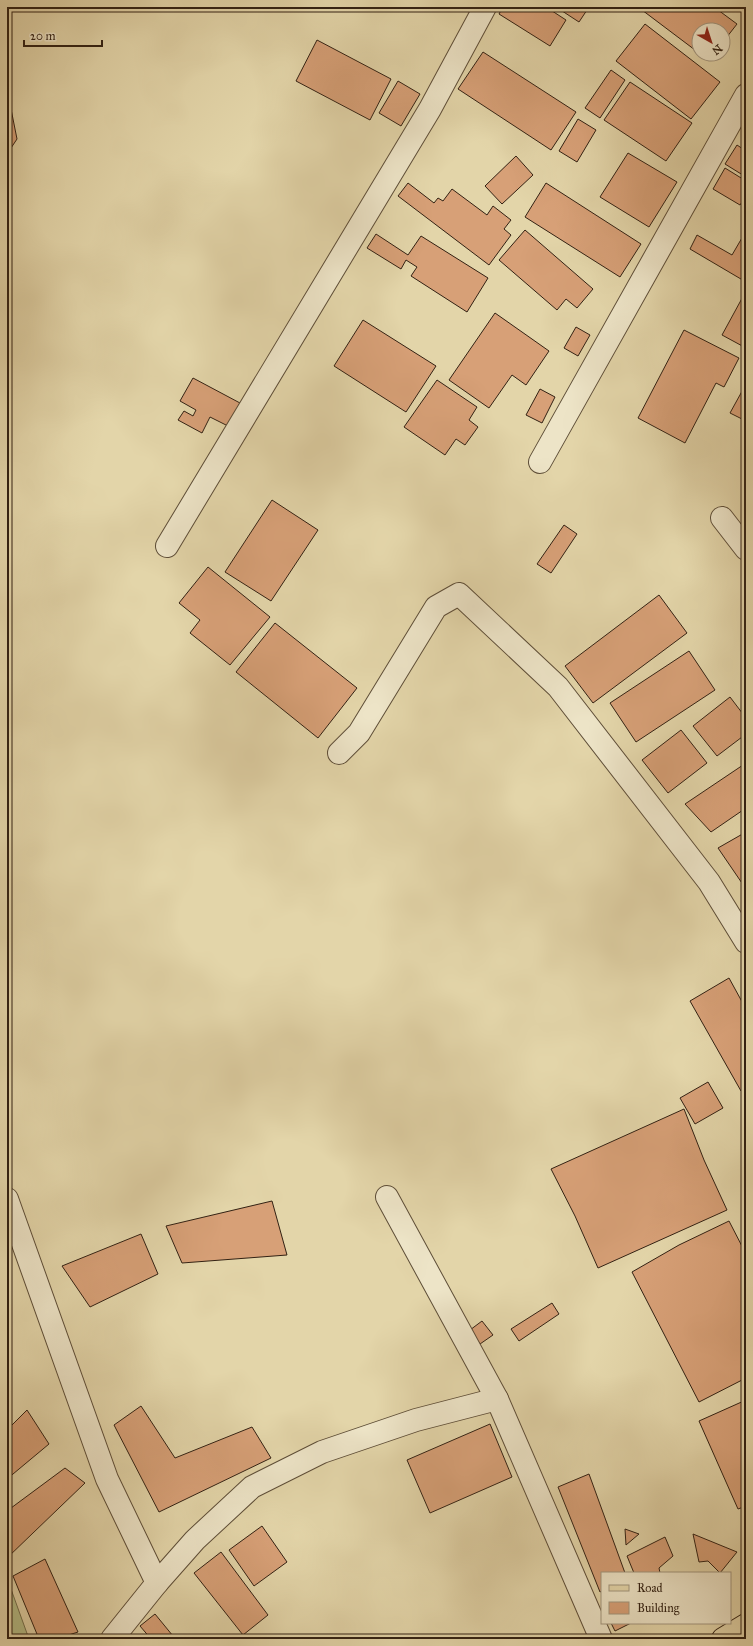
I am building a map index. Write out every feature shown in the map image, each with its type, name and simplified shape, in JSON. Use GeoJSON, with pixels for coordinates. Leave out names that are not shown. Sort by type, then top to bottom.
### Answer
{"type":"FeatureCollection","features":[{"type":"Feature","properties":{"kind":"main road"},"geometry":{"type":"LineString","coordinates":[[723,1639],[746,1625]]}},
{"type":"Feature","properties":{"kind":"street"},"geometry":{"type":"LineString","coordinates":[[167,546],[430,110],[485,7]]}},
{"type":"Feature","properties":{"kind":"street"},"geometry":{"type":"LineString","coordinates":[[540,462],[746,95]]}},
{"type":"Feature","properties":{"kind":"street"},"geometry":{"type":"LineString","coordinates":[[722,518],[746,549]]}},
{"type":"Feature","properties":{"kind":"street"},"geometry":{"type":"LineString","coordinates":[[339,753],[359,733],[436,608],[459,594],[558,687],[709,882],[746,942]]}},
{"type":"Feature","properties":{"kind":"street"},"geometry":{"type":"LineString","coordinates":[[387,1197],[497,1399],[601,1639]]}},
{"type":"Feature","properties":{"kind":"street"},"geometry":{"type":"LineString","coordinates":[[7,1199],[107,1479],[156,1583]]}},
{"type":"Feature","properties":{"kind":"street"},"geometry":{"type":"LineString","coordinates":[[112,1639],[156,1583],[195,1540],[252,1487],[322,1452],[416,1420],[497,1399]]}},
{"type":"Feature","properties":{"kind":"green space"},"geometry":{"type":"Polygon","coordinates":[[[7,1578],[29,1639],[7,1639],[7,1578]]]}},
{"type":"Feature","properties":{"kind":"building"},"geometry":{"type":"Polygon","coordinates":[[[503,7],[546,7],[566,20],[550,46],[499,14],[503,7]]]}},
{"type":"Feature","properties":{"kind":"building"},"geometry":{"type":"Polygon","coordinates":[[[556,7],[589,7],[579,22],[556,7]]]}},
{"type":"Feature","properties":{"kind":"building"},"geometry":{"type":"Polygon","coordinates":[[[638,7],[714,7],[737,24],[731,32],[731,22],[691,22],[691,47],[638,7]]]}},
{"type":"Feature","properties":{"kind":"building"},"geometry":{"type":"Polygon","coordinates":[[[645,24],[691,60],[691,62],[694,62],[720,82],[691,119],[616,61],[645,24]]]}},
{"type":"Feature","properties":{"kind":"building"},"geometry":{"type":"Polygon","coordinates":[[[317,40],[391,79],[370,120],[296,81],[317,40]]]}},
{"type":"Feature","properties":{"kind":"building"},"geometry":{"type":"Polygon","coordinates":[[[483,52],[576,112],[551,150],[458,89],[483,52]]]}},
{"type":"Feature","properties":{"kind":"building"},"geometry":{"type":"Polygon","coordinates":[[[611,70],[625,80],[600,118],[585,108],[611,70]]]}},
{"type":"Feature","properties":{"kind":"building"},"geometry":{"type":"Polygon","coordinates":[[[398,81],[420,94],[401,126],[379,113],[398,81]]]}},
{"type":"Feature","properties":{"kind":"building"},"geometry":{"type":"Polygon","coordinates":[[[630,82],[692,123],[666,161],[604,120],[630,82]]]}},
{"type":"Feature","properties":{"kind":"building"},"geometry":{"type":"Polygon","coordinates":[[[7,89],[17,139],[7,154],[7,89]]]}},
{"type":"Feature","properties":{"kind":"building"},"geometry":{"type":"Polygon","coordinates":[[[578,119],[596,130],[577,162],[559,151],[578,119]]]}},
{"type":"Feature","properties":{"kind":"building"},"geometry":{"type":"Polygon","coordinates":[[[737,145],[746,151],[746,177],[725,164],[737,145]]]}},
{"type":"Feature","properties":{"kind":"building"},"geometry":{"type":"Polygon","coordinates":[[[628,153],[677,182],[649,227],[600,197],[628,153]]]}},
{"type":"Feature","properties":{"kind":"building"},"geometry":{"type":"Polygon","coordinates":[[[516,156],[533,175],[502,204],[485,186],[516,156]]]}},
{"type":"Feature","properties":{"kind":"building"},"geometry":{"type":"Polygon","coordinates":[[[725,168],[746,181],[746,196],[740,205],[713,189],[725,168]]]}},
{"type":"Feature","properties":{"kind":"building"},"geometry":{"type":"Polygon","coordinates":[[[408,183],[434,203],[438,198],[443,201],[452,189],[487,215],[493,206],[511,220],[504,229],[511,235],[489,265],[398,196],[408,183]]]}},
{"type":"Feature","properties":{"kind":"building"},"geometry":{"type":"Polygon","coordinates":[[[546,183],[641,244],[620,277],[525,217],[546,183]]]}},
{"type":"Feature","properties":{"kind":"building"},"geometry":{"type":"Polygon","coordinates":[[[525,230],[593,289],[577,308],[566,299],[557,310],[499,260],[525,230]]]}},
{"type":"Feature","properties":{"kind":"building"},"geometry":{"type":"Polygon","coordinates":[[[746,231],[746,282],[690,249],[697,235],[732,255],[746,231]]]}},
{"type":"Feature","properties":{"kind":"building"},"geometry":{"type":"Polygon","coordinates":[[[376,234],[408,255],[421,236],[488,278],[467,312],[411,276],[417,267],[406,260],[401,269],[367,248],[376,234]]]}},
{"type":"Feature","properties":{"kind":"building"},"geometry":{"type":"Polygon","coordinates":[[[746,291],[746,348],[722,335],[746,291]]]}},
{"type":"Feature","properties":{"kind":"building"},"geometry":{"type":"Polygon","coordinates":[[[495,313],[549,351],[526,385],[512,375],[489,408],[449,380],[495,313]]]}},
{"type":"Feature","properties":{"kind":"building"},"geometry":{"type":"Polygon","coordinates":[[[363,320],[436,366],[406,412],[334,366],[363,320]]]}},
{"type":"Feature","properties":{"kind":"building"},"geometry":{"type":"Polygon","coordinates":[[[576,327],[590,335],[578,356],[564,348],[576,327]]]}},
{"type":"Feature","properties":{"kind":"building"},"geometry":{"type":"Polygon","coordinates":[[[684,330],[739,358],[724,387],[716,383],[685,443],[638,418],[684,330]]]}},
{"type":"Feature","properties":{"kind":"building"},"geometry":{"type":"Polygon","coordinates":[[[193,378],[240,403],[228,426],[210,417],[202,433],[178,420],[184,411],[193,416],[196,410],[180,401],[193,378]]]}},
{"type":"Feature","properties":{"kind":"building"},"geometry":{"type":"Polygon","coordinates":[[[437,380],[477,407],[469,420],[478,427],[465,445],[456,439],[445,455],[404,427],[437,380]]]}},
{"type":"Feature","properties":{"kind":"building"},"geometry":{"type":"Polygon","coordinates":[[[746,384],[746,421],[730,413],[746,384]]]}},
{"type":"Feature","properties":{"kind":"building"},"geometry":{"type":"Polygon","coordinates":[[[540,389],[555,397],[542,423],[526,415],[540,389]]]}},
{"type":"Feature","properties":{"kind":"building"},"geometry":{"type":"Polygon","coordinates":[[[272,500],[318,530],[271,601],[225,572],[272,500]]]}},
{"type":"Feature","properties":{"kind":"building"},"geometry":{"type":"Polygon","coordinates":[[[564,525],[577,534],[551,573],[537,564],[564,525]]]}},
{"type":"Feature","properties":{"kind":"building"},"geometry":{"type":"Polygon","coordinates":[[[208,567],[270,617],[230,665],[190,633],[200,620],[179,603],[208,567]]]}},
{"type":"Feature","properties":{"kind":"building"},"geometry":{"type":"Polygon","coordinates":[[[659,595],[687,633],[593,703],[565,666],[659,595]]]}},
{"type":"Feature","properties":{"kind":"building"},"geometry":{"type":"Polygon","coordinates":[[[275,623],[357,688],[318,738],[236,672],[275,623]]]}},
{"type":"Feature","properties":{"kind":"building"},"geometry":{"type":"Polygon","coordinates":[[[689,651],[715,690],[636,742],[610,703],[689,651]]]}},
{"type":"Feature","properties":{"kind":"building"},"geometry":{"type":"Polygon","coordinates":[[[730,697],[746,718],[746,734],[717,756],[693,726],[730,697]]]}},
{"type":"Feature","properties":{"kind":"building"},"geometry":{"type":"Polygon","coordinates":[[[681,730],[707,763],[668,793],[642,760],[681,730]]]}},
{"type":"Feature","properties":{"kind":"building"},"geometry":{"type":"Polygon","coordinates":[[[746,763],[746,808],[711,832],[685,804],[746,763]]]}},
{"type":"Feature","properties":{"kind":"building"},"geometry":{"type":"Polygon","coordinates":[[[746,832],[746,889],[718,848],[746,832]]]}},
{"type":"Feature","properties":{"kind":"building"},"geometry":{"type":"Polygon","coordinates":[[[729,978],[746,1009],[746,1088],[741,1091],[690,1001],[729,978]]]}},
{"type":"Feature","properties":{"kind":"building"},"geometry":{"type":"Polygon","coordinates":[[[708,1082],[723,1108],[695,1124],[680,1098],[708,1082]]]}},
{"type":"Feature","properties":{"kind":"building"},"geometry":{"type":"Polygon","coordinates":[[[684,1109],[704,1160],[727,1210],[598,1268],[575,1216],[551,1169],[684,1109]]]}},
{"type":"Feature","properties":{"kind":"building"},"geometry":{"type":"Polygon","coordinates":[[[272,1201],[287,1255],[182,1263],[166,1226],[272,1201]]]}},
{"type":"Feature","properties":{"kind":"building"},"geometry":{"type":"Polygon","coordinates":[[[729,1221],[746,1254],[746,1378],[699,1402],[632,1272],[679,1245],[729,1221]]]}},
{"type":"Feature","properties":{"kind":"building"},"geometry":{"type":"Polygon","coordinates":[[[141,1234],[158,1274],[90,1307],[62,1266],[141,1234]]]}},
{"type":"Feature","properties":{"kind":"building"},"geometry":{"type":"Polygon","coordinates":[[[552,1303],[559,1314],[519,1341],[511,1329],[552,1303]]]}},
{"type":"Feature","properties":{"kind":"building"},"geometry":{"type":"Polygon","coordinates":[[[482,1321],[493,1335],[480,1344],[470,1330],[482,1321]]]}},
{"type":"Feature","properties":{"kind":"building"},"geometry":{"type":"Polygon","coordinates":[[[746,1400],[746,1506],[738,1509],[699,1421],[746,1400]]]}},
{"type":"Feature","properties":{"kind":"building"},"geometry":{"type":"Polygon","coordinates":[[[141,1406],[175,1458],[252,1427],[271,1458],[159,1512],[114,1425],[141,1406]]]}},
{"type":"Feature","properties":{"kind":"building"},"geometry":{"type":"Polygon","coordinates":[[[27,1410],[49,1444],[7,1479],[7,1430],[27,1410]]]}},
{"type":"Feature","properties":{"kind":"building"},"geometry":{"type":"Polygon","coordinates":[[[490,1424],[512,1477],[430,1513],[407,1460],[490,1424]]]}},
{"type":"Feature","properties":{"kind":"building"},"geometry":{"type":"Polygon","coordinates":[[[65,1468],[85,1483],[7,1558],[7,1511],[65,1468]]]}},
{"type":"Feature","properties":{"kind":"building"},"geometry":{"type":"Polygon","coordinates":[[[589,1474],[625,1572],[601,1572],[600,1592],[558,1487],[589,1474]]]}},
{"type":"Feature","properties":{"kind":"building"},"geometry":{"type":"Polygon","coordinates":[[[262,1526],[287,1562],[254,1586],[229,1550],[262,1526]]]}},
{"type":"Feature","properties":{"kind":"building"},"geometry":{"type":"Polygon","coordinates":[[[625,1529],[639,1534],[626,1545],[625,1529]]]}},
{"type":"Feature","properties":{"kind":"building"},"geometry":{"type":"Polygon","coordinates":[[[693,1534],[737,1552],[721,1572],[708,1561],[699,1562],[693,1534]]]}},
{"type":"Feature","properties":{"kind":"building"},"geometry":{"type":"Polygon","coordinates":[[[665,1537],[673,1556],[659,1568],[660,1572],[634,1572],[627,1556],[665,1537]]]}},
{"type":"Feature","properties":{"kind":"building"},"geometry":{"type":"Polygon","coordinates":[[[221,1552],[268,1615],[243,1635],[194,1573],[221,1552]]]}},
{"type":"Feature","properties":{"kind":"building"},"geometry":{"type":"Polygon","coordinates":[[[45,1559],[78,1632],[56,1639],[39,1639],[13,1576],[45,1559]]]}},
{"type":"Feature","properties":{"kind":"building"},"geometry":{"type":"Polygon","coordinates":[[[155,1614],[173,1636],[170,1639],[151,1639],[140,1626],[155,1614]]]}},
{"type":"Feature","properties":{"kind":"building"},"geometry":{"type":"Polygon","coordinates":[[[612,1624],[629,1624],[615,1631],[612,1624]]]}}]}
